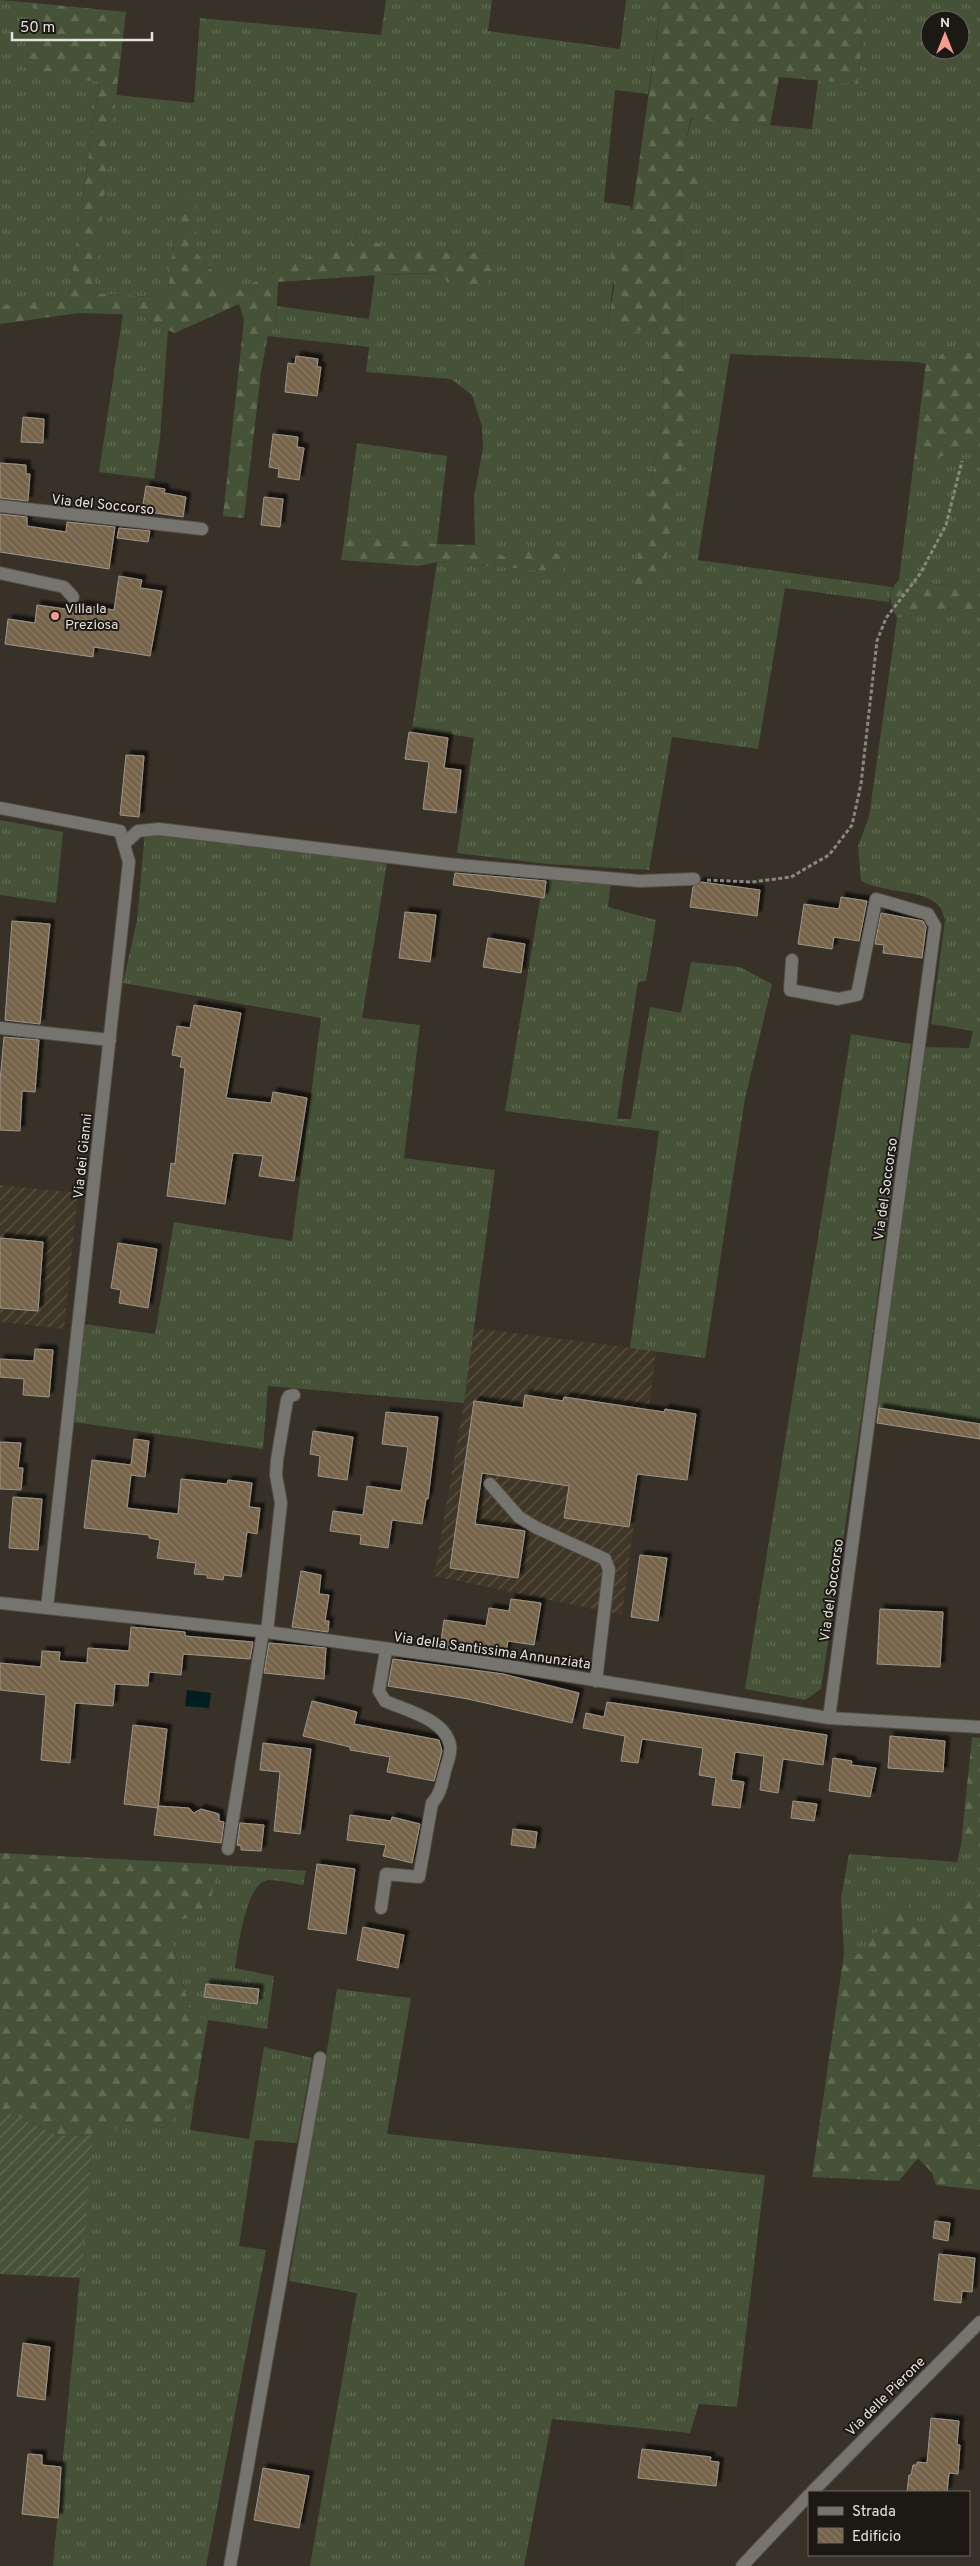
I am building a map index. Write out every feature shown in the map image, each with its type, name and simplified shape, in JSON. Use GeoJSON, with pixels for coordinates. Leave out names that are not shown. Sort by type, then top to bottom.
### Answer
{"type":"FeatureCollection","features":[{"type":"Feature","properties":{"kind":"street","name":"Via del Soccorso"},"geometry":{"type":"LineString","coordinates":[[0,506],[202,529]]}},
{"type":"Feature","properties":{"kind":"street"},"geometry":{"type":"LineString","coordinates":[[1,577],[64,587],[74,597]]}},
{"type":"Feature","properties":{"kind":"street"},"geometry":{"type":"LineString","coordinates":[[0,808],[120,831],[124,844],[138,832],[159,829],[456,864],[640,881],[694,879]]}},
{"type":"Feature","properties":{"kind":"street","name":"Via dei Gianni"},"geometry":{"type":"LineString","coordinates":[[47,1608],[129,862],[124,844]]}},
{"type":"Feature","properties":{"kind":"street","name":"Via del Soccorso"},"geometry":{"type":"LineString","coordinates":[[792,960],[790,990],[838,999],[857,995],[876,899],[928,914],[935,926],[830,1718]]}},
{"type":"Feature","properties":{"kind":"street"},"geometry":{"type":"LineString","coordinates":[[0,1028],[110,1040]]}},
{"type":"Feature","properties":{"kind":"street"},"geometry":{"type":"LineString","coordinates":[[228,1849],[265,1631],[281,1503],[276,1476],[277,1460],[287,1400],[289,1396],[294,1396]]}},
{"type":"Feature","properties":{"kind":"street"},"geometry":{"type":"LineString","coordinates":[[490,1484],[519,1517],[537,1528],[605,1559],[609,1570],[596,1681]]}},
{"type":"Feature","properties":{"kind":"street","name":"Via della Santissima Annunziata"},"geometry":{"type":"LineString","coordinates":[[0,1603],[265,1631],[386,1650],[470,1660],[830,1718],[980,1727]]}},
{"type":"Feature","properties":{"kind":"street"},"geometry":{"type":"LineString","coordinates":[[381,1908],[386,1874],[419,1877],[432,1803],[438,1797],[450,1753],[450,1744],[441,1728],[429,1720],[385,1701],[381,1697],[379,1691],[386,1650]]}},
{"type":"Feature","properties":{"kind":"street"},"geometry":{"type":"LineString","coordinates":[[230,2566],[320,2058]]}},
{"type":"Feature","properties":{"kind":"street","name":"Via delle Pierone"},"geometry":{"type":"LineString","coordinates":[[813,2491],[980,2322]]}},
{"type":"Feature","properties":{"kind":"street"},"geometry":{"type":"LineString","coordinates":[[741,2565],[808,2496]]}},
{"type":"Feature","properties":{"kind":"path"},"geometry":{"type":"LineString","coordinates":[[694,879],[752,882],[791,877],[830,854],[852,825],[861,784],[877,641],[886,618],[920,574],[946,525],[962,461]]}},
{"type":"Feature","properties":{"kind":"shaded area"},"geometry":{"type":"Polygon","coordinates":[[[0,1185],[78,1193],[64,1329],[0,1322],[0,1185]]]}},
{"type":"Feature","properties":{"kind":"shaded area"},"geometry":{"type":"Polygon","coordinates":[[[474,1328],[656,1351],[622,1615],[434,1576],[464,1403],[474,1328]]]}},
{"type":"Feature","properties":{"kind":"green space"},"geometry":{"type":"Polygon","coordinates":[[[0,0],[34,3],[26,73],[99,81],[69,296],[0,306],[0,0]]]}},
{"type":"Feature","properties":{"kind":"green space"},"geometry":{"type":"Polygon","coordinates":[[[386,0],[492,0],[488,31],[620,49],[626,0],[662,0],[648,94],[615,90],[604,202],[630,206],[637,223],[637,245],[626,248],[614,274],[608,325],[628,334],[656,325],[663,345],[664,412],[633,583],[683,320],[681,236],[696,197],[702,173],[685,144],[692,118],[812,129],[818,80],[858,84],[866,0],[980,0],[980,354],[944,350],[935,366],[917,362],[730,354],[698,560],[892,587],[889,602],[785,588],[758,749],[672,737],[649,870],[547,864],[457,853],[474,738],[412,729],[437,562],[562,572],[528,551],[504,556],[475,545],[474,497],[483,448],[482,426],[472,395],[451,379],[366,372],[369,347],[267,336],[269,329],[276,329],[277,306],[369,319],[375,275],[444,273],[496,254],[386,248],[357,232],[351,247],[297,260],[239,290],[222,283],[196,252],[196,198],[180,197],[167,298],[93,293],[116,95],[194,103],[200,18],[381,35],[386,0]]]}},
{"type":"Feature","properties":{"kind":"green space"},"geometry":{"type":"Polygon","coordinates":[[[662,0],[866,0],[858,84],[779,77],[770,125],[691,118],[685,144],[702,173],[696,197],[681,236],[683,320],[690,420],[662,580],[649,591],[639,591],[633,583],[664,412],[663,345],[656,325],[628,334],[608,325],[614,287],[611,251],[637,245],[637,223],[632,212],[662,0]]]}},
{"type":"Feature","properties":{"kind":"green space"},"geometry":{"type":"Polygon","coordinates":[[[34,3],[126,12],[93,293],[167,298],[180,196],[196,197],[196,252],[222,283],[239,290],[297,260],[351,247],[357,232],[387,248],[496,254],[488,286],[480,289],[447,282],[443,273],[393,274],[278,282],[276,329],[269,329],[261,372],[244,518],[223,516],[244,320],[239,304],[175,333],[153,324],[143,315],[79,313],[0,324],[0,306],[69,296],[99,82],[25,73],[34,3]]]}},
{"type":"Feature","properties":{"kind":"green space"},"geometry":{"type":"Polygon","coordinates":[[[123,314],[143,315],[153,324],[168,330],[160,439],[154,479],[99,472],[123,314]]]}},
{"type":"Feature","properties":{"kind":"green space"},"geometry":{"type":"Polygon","coordinates":[[[944,350],[980,354],[980,451],[952,452],[913,468],[926,362],[935,366],[944,350]]]}},
{"type":"Feature","properties":{"kind":"green space"},"geometry":{"type":"Polygon","coordinates":[[[357,443],[447,456],[437,544],[345,534],[357,443]]]}},
{"type":"Feature","properties":{"kind":"green space"},"geometry":{"type":"Polygon","coordinates":[[[980,451],[980,584],[971,588],[899,580],[913,468],[952,452],[980,451]]]}},
{"type":"Feature","properties":{"kind":"green space"},"geometry":{"type":"Polygon","coordinates":[[[345,534],[437,544],[475,545],[504,556],[540,548],[558,554],[566,563],[562,572],[437,562],[419,566],[341,560],[345,534]]]}},
{"type":"Feature","properties":{"kind":"green space"},"geometry":{"type":"Polygon","coordinates":[[[899,580],[971,588],[980,584],[980,614],[946,609],[897,618],[890,598],[892,589],[899,580]]]}},
{"type":"Feature","properties":{"kind":"green space"},"geometry":{"type":"Polygon","coordinates":[[[946,609],[980,614],[980,1423],[873,1408],[922,1047],[969,1048],[973,1031],[931,1024],[945,921],[940,907],[923,897],[880,888],[861,881],[858,846],[869,817],[897,618],[946,609]]]}},
{"type":"Feature","properties":{"kind":"green space"},"geometry":{"type":"Polygon","coordinates":[[[0,820],[63,832],[56,903],[0,895],[0,820]]]}},
{"type":"Feature","properties":{"kind":"green space"},"geometry":{"type":"Polygon","coordinates":[[[145,832],[387,862],[362,1018],[420,1025],[404,1158],[495,1170],[464,1403],[268,1386],[263,1449],[73,1422],[84,1324],[155,1334],[174,1222],[292,1241],[321,1018],[123,983],[137,920],[145,832]]]}},
{"type":"Feature","properties":{"kind":"green space"},"geometry":{"type":"Polygon","coordinates":[[[544,875],[611,881],[608,907],[656,920],[646,981],[638,982],[617,1119],[631,1119],[650,1007],[681,1013],[691,962],[740,967],[772,984],[745,1099],[705,1358],[630,1348],[659,1131],[505,1111],[544,875]]]}},
{"type":"Feature","properties":{"kind":"green space"},"geometry":{"type":"Polygon","coordinates":[[[851,1034],[911,1044],[863,1406],[821,1689],[805,1700],[745,1689],[851,1034]]]}},
{"type":"Feature","properties":{"kind":"green space"},"geometry":{"type":"Polygon","coordinates":[[[972,1737],[980,1738],[980,1847],[961,1845],[972,1737]]]}},
{"type":"Feature","properties":{"kind":"green space"},"geometry":{"type":"Polygon","coordinates":[[[961,1845],[980,1847],[980,1865],[959,1909],[923,1939],[907,1904],[863,1954],[844,1953],[841,1898],[849,1854],[957,1862],[961,1845]]]}},
{"type":"Feature","properties":{"kind":"green space"},"geometry":{"type":"Polygon","coordinates":[[[0,1853],[210,1864],[215,1880],[209,1907],[187,1918],[155,1926],[173,1945],[191,2014],[208,2020],[195,2096],[164,2128],[134,2122],[98,2135],[59,2136],[10,2113],[0,2114],[0,1853]]]}},
{"type":"Feature","properties":{"kind":"green space"},"geometry":{"type":"Polygon","coordinates":[[[210,1864],[306,1871],[303,1885],[268,1880],[260,1884],[248,1904],[244,1918],[235,1968],[274,1976],[267,2029],[208,2020],[191,2014],[173,1945],[155,1926],[187,1918],[215,1880],[210,1864]]]}},
{"type":"Feature","properties":{"kind":"green space"},"geometry":{"type":"Polygon","coordinates":[[[980,1865],[980,2190],[936,2185],[932,2173],[918,2158],[899,2181],[812,2177],[844,1953],[863,1954],[893,1906],[907,1904],[923,1938],[959,1909],[980,1865]]]}},
{"type":"Feature","properties":{"kind":"green space"},"geometry":{"type":"Polygon","coordinates":[[[337,1989],[411,1998],[387,2134],[765,2175],[737,2407],[699,2404],[690,2433],[552,2419],[524,2566],[310,2566],[357,2293],[289,2281],[337,1989]]]}},
{"type":"Feature","properties":{"kind":"green space"},"geometry":{"type":"Polygon","coordinates":[[[264,2047],[312,2058],[297,2143],[255,2140],[239,2246],[266,2250],[206,2566],[53,2566],[93,2135],[134,2122],[164,2128],[195,2096],[190,2130],[249,2139],[264,2047]]]}},
{"type":"Feature","properties":{"kind":"green space"},"geometry":{"type":"Polygon","coordinates":[[[10,2113],[59,2136],[93,2135],[81,2278],[0,2274],[0,2114],[10,2113]]]}},
{"type":"Feature","properties":{"kind":"water"},"geometry":{"type":"Polygon","coordinates":[[[187,1690],[211,1693],[209,1708],[185,1706],[187,1690]]]}},
{"type":"Feature","properties":{"kind":"building"},"geometry":{"type":"Polygon","coordinates":[[[296,356],[318,359],[317,367],[321,367],[317,396],[285,392],[288,363],[295,364],[296,356]]]}},
{"type":"Feature","properties":{"kind":"building"},"geometry":{"type":"Polygon","coordinates":[[[23,417],[44,419],[43,443],[21,442],[23,417]]]}},
{"type":"Feature","properties":{"kind":"building"},"geometry":{"type":"Polygon","coordinates":[[[273,434],[298,437],[297,447],[304,448],[299,480],[278,477],[279,469],[269,467],[273,434]]]}},
{"type":"Feature","properties":{"kind":"building"},"geometry":{"type":"Polygon","coordinates":[[[0,463],[26,465],[26,474],[30,474],[28,501],[0,498],[0,463]]]}},
{"type":"Feature","properties":{"kind":"building"},"geometry":{"type":"Polygon","coordinates":[[[146,486],[165,489],[164,493],[186,497],[183,517],[142,511],[146,486]]]}},
{"type":"Feature","properties":{"kind":"building"},"geometry":{"type":"Polygon","coordinates":[[[264,497],[283,499],[280,527],[261,525],[264,497]]]}},
{"type":"Feature","properties":{"kind":"building"},"geometry":{"type":"Polygon","coordinates":[[[0,514],[27,517],[27,526],[66,532],[67,522],[115,527],[109,569],[0,552],[0,514]]]}},
{"type":"Feature","properties":{"kind":"building"},"geometry":{"type":"Polygon","coordinates":[[[119,528],[150,531],[148,542],[117,538],[119,528]]]}},
{"type":"Feature","properties":{"kind":"building"},"geometry":{"type":"Polygon","coordinates":[[[119,576],[142,580],[140,588],[162,591],[150,656],[94,647],[93,657],[5,644],[8,619],[35,623],[37,605],[80,611],[81,605],[114,610],[119,576]]]}},
{"type":"Feature","properties":{"kind":"building"},"geometry":{"type":"Polygon","coordinates":[[[409,732],[448,738],[444,768],[461,770],[456,813],[423,809],[429,762],[405,759],[409,732]]]}},
{"type":"Feature","properties":{"kind":"building"},"geometry":{"type":"Polygon","coordinates":[[[126,755],[144,756],[139,817],[120,815],[126,755]]]}},
{"type":"Feature","properties":{"kind":"building"},"geometry":{"type":"Polygon","coordinates":[[[455,873],[546,881],[544,898],[453,885],[455,873]]]}},
{"type":"Feature","properties":{"kind":"building"},"geometry":{"type":"Polygon","coordinates":[[[701,882],[760,890],[757,916],[690,907],[693,887],[701,882]]]}},
{"type":"Feature","properties":{"kind":"building"},"geometry":{"type":"Polygon","coordinates":[[[841,897],[867,901],[859,941],[834,937],[832,949],[798,944],[804,904],[839,909],[841,897]]]}},
{"type":"Feature","properties":{"kind":"building"},"geometry":{"type":"Polygon","coordinates":[[[405,912],[436,915],[430,962],[399,958],[405,912]]]}},
{"type":"Feature","properties":{"kind":"building"},"geometry":{"type":"Polygon","coordinates":[[[881,913],[923,921],[926,927],[922,958],[883,953],[884,945],[875,944],[881,913]]]}},
{"type":"Feature","properties":{"kind":"building"},"geometry":{"type":"Polygon","coordinates":[[[12,921],[50,924],[40,1024],[5,1020],[12,921]]]}},
{"type":"Feature","properties":{"kind":"building"},"geometry":{"type":"Polygon","coordinates":[[[488,938],[525,944],[521,973],[483,967],[488,938]]]}},
{"type":"Feature","properties":{"kind":"building"},"geometry":{"type":"Polygon","coordinates":[[[194,1005],[241,1013],[226,1098],[271,1103],[273,1092],[307,1098],[294,1181],[259,1176],[263,1156],[233,1153],[225,1204],[167,1196],[171,1163],[175,1164],[185,1068],[180,1067],[182,1057],[172,1055],[177,1026],[190,1028],[194,1005]]]}},
{"type":"Feature","properties":{"kind":"building"},"geometry":{"type":"Polygon","coordinates":[[[4,1037],[39,1040],[35,1092],[22,1091],[20,1131],[0,1130],[0,1081],[4,1037]]]}},
{"type":"Feature","properties":{"kind":"building"},"geometry":{"type":"Polygon","coordinates":[[[0,1238],[43,1242],[38,1311],[0,1308],[0,1238]]]}},
{"type":"Feature","properties":{"kind":"building"},"geometry":{"type":"Polygon","coordinates":[[[118,1243],[157,1249],[148,1308],[119,1303],[121,1290],[111,1288],[118,1243]]]}},
{"type":"Feature","properties":{"kind":"building"},"geometry":{"type":"Polygon","coordinates":[[[35,1349],[53,1350],[49,1397],[23,1395],[24,1379],[0,1377],[0,1359],[34,1361],[35,1349]]]}},
{"type":"Feature","properties":{"kind":"building"},"geometry":{"type":"Polygon","coordinates":[[[525,1395],[563,1401],[564,1397],[664,1412],[665,1409],[696,1414],[687,1480],[637,1474],[629,1527],[564,1518],[569,1486],[482,1473],[475,1524],[525,1531],[518,1578],[450,1568],[474,1401],[523,1408],[525,1395]]]}},
{"type":"Feature","properties":{"kind":"building"},"geometry":{"type":"Polygon","coordinates":[[[879,1408],[980,1424],[980,1439],[877,1423],[879,1408]]]}},
{"type":"Feature","properties":{"kind":"building"},"geometry":{"type":"Polygon","coordinates":[[[386,1412],[438,1417],[428,1499],[426,1499],[422,1524],[392,1520],[388,1548],[360,1544],[361,1535],[330,1531],[333,1511],[363,1515],[367,1486],[401,1491],[408,1447],[382,1444],[386,1412]]]}},
{"type":"Feature","properties":{"kind":"building"},"geometry":{"type":"Polygon","coordinates":[[[313,1431],[353,1437],[347,1480],[318,1476],[320,1456],[310,1454],[313,1431]]]}},
{"type":"Feature","properties":{"kind":"building"},"geometry":{"type":"Polygon","coordinates":[[[134,1439],[149,1441],[145,1477],[131,1475],[127,1508],[178,1514],[181,1479],[227,1484],[228,1480],[252,1483],[249,1507],[260,1508],[257,1534],[247,1532],[241,1577],[224,1575],[223,1580],[207,1578],[207,1575],[194,1574],[196,1563],[157,1558],[160,1540],[149,1538],[149,1535],[84,1528],[92,1460],[131,1465],[134,1439]]]}},
{"type":"Feature","properties":{"kind":"building"},"geometry":{"type":"Polygon","coordinates":[[[0,1442],[21,1443],[18,1468],[23,1468],[21,1490],[0,1489],[0,1442]]]}},
{"type":"Feature","properties":{"kind":"building"},"geometry":{"type":"Polygon","coordinates":[[[13,1497],[42,1499],[38,1550],[9,1548],[13,1497]]]}},
{"type":"Feature","properties":{"kind":"building"},"geometry":{"type":"Polygon","coordinates":[[[640,1555],[667,1558],[658,1621],[631,1617],[640,1555]]]}},
{"type":"Feature","properties":{"kind":"building"},"geometry":{"type":"Polygon","coordinates":[[[301,1571],[321,1575],[319,1594],[329,1595],[325,1621],[329,1621],[328,1632],[292,1627],[301,1571]]]}},
{"type":"Feature","properties":{"kind":"building"},"geometry":{"type":"Polygon","coordinates":[[[511,1599],[541,1603],[534,1645],[508,1641],[505,1657],[440,1648],[444,1620],[486,1626],[489,1608],[509,1611],[511,1599]]]}},
{"type":"Feature","properties":{"kind":"building"},"geometry":{"type":"Polygon","coordinates":[[[880,1609],[943,1612],[940,1667],[877,1664],[880,1609]]]}},
{"type":"Feature","properties":{"kind":"building"},"geometry":{"type":"Polygon","coordinates":[[[131,1627],[185,1632],[185,1636],[253,1642],[250,1659],[183,1654],[181,1675],[149,1672],[148,1686],[115,1684],[113,1706],[75,1703],[70,1763],[41,1760],[46,1695],[0,1690],[0,1663],[41,1667],[42,1651],[60,1652],[59,1661],[87,1663],[88,1648],[129,1651],[131,1627]]]}},
{"type":"Feature","properties":{"kind":"building"},"geometry":{"type":"Polygon","coordinates":[[[269,1643],[326,1648],[324,1679],[264,1673],[269,1643]]]}},
{"type":"Feature","properties":{"kind":"building"},"geometry":{"type":"Polygon","coordinates":[[[393,1659],[503,1674],[579,1693],[572,1723],[468,1699],[388,1686],[393,1659]]]}},
{"type":"Feature","properties":{"kind":"building"},"geometry":{"type":"Polygon","coordinates":[[[312,1701],[357,1712],[354,1724],[439,1740],[442,1751],[434,1781],[387,1772],[390,1757],[350,1750],[350,1747],[303,1736],[312,1701]]]}},
{"type":"Feature","properties":{"kind":"building"},"geometry":{"type":"Polygon","coordinates":[[[607,1702],[827,1735],[823,1765],[783,1759],[778,1793],[760,1790],[764,1756],[735,1752],[731,1780],[744,1782],[740,1808],[712,1805],[716,1778],[699,1775],[703,1748],[642,1739],[638,1763],[621,1761],[625,1736],[583,1728],[586,1713],[604,1717],[607,1702]]]}},
{"type":"Feature","properties":{"kind":"building"},"geometry":{"type":"Polygon","coordinates":[[[133,1725],[167,1729],[158,1808],[124,1804],[133,1725]]]}},
{"type":"Feature","properties":{"kind":"building"},"geometry":{"type":"Polygon","coordinates":[[[890,1736],[945,1741],[943,1772],[888,1768],[890,1736]]]}},
{"type":"Feature","properties":{"kind":"building"},"geometry":{"type":"Polygon","coordinates":[[[263,1743],[311,1749],[300,1834],[274,1831],[280,1772],[260,1770],[263,1743]]]}},
{"type":"Feature","properties":{"kind":"building"},"geometry":{"type":"Polygon","coordinates":[[[833,1758],[852,1761],[851,1765],[876,1768],[870,1797],[829,1791],[833,1758]]]}},
{"type":"Feature","properties":{"kind":"building"},"geometry":{"type":"Polygon","coordinates":[[[793,1801],[817,1804],[814,1821],[791,1818],[793,1801]]]}},
{"type":"Feature","properties":{"kind":"building"},"geometry":{"type":"Polygon","coordinates":[[[158,1806],[189,1808],[194,1813],[201,1809],[219,1814],[219,1821],[224,1822],[221,1843],[154,1835],[158,1806]]]}},
{"type":"Feature","properties":{"kind":"building"},"geometry":{"type":"Polygon","coordinates":[[[350,1815],[391,1821],[392,1817],[420,1824],[412,1863],[383,1856],[386,1845],[347,1840],[350,1815]]]}},
{"type":"Feature","properties":{"kind":"building"},"geometry":{"type":"Polygon","coordinates":[[[240,1823],[264,1825],[261,1851],[241,1850],[241,1846],[237,1845],[240,1823]]]}},
{"type":"Feature","properties":{"kind":"building"},"geometry":{"type":"Polygon","coordinates":[[[513,1829],[537,1832],[535,1848],[511,1845],[513,1829]]]}},
{"type":"Feature","properties":{"kind":"building"},"geometry":{"type":"Polygon","coordinates":[[[317,1864],[355,1869],[346,1934],[308,1929],[317,1864]]]}},
{"type":"Feature","properties":{"kind":"building"},"geometry":{"type":"Polygon","coordinates":[[[363,1927],[404,1935],[398,1968],[357,1960],[363,1927]]]}},
{"type":"Feature","properties":{"kind":"building"},"geometry":{"type":"Polygon","coordinates":[[[206,1984],[259,1989],[257,2004],[204,1997],[206,1984]]]}},
{"type":"Feature","properties":{"kind":"building"},"geometry":{"type":"Polygon","coordinates":[[[935,2221],[950,2223],[948,2241],[933,2238],[935,2221]]]}},
{"type":"Feature","properties":{"kind":"building"},"geometry":{"type":"Polygon","coordinates":[[[939,2254],[975,2258],[972,2292],[962,2291],[961,2303],[934,2300],[939,2254]]]}},
{"type":"Feature","properties":{"kind":"building"},"geometry":{"type":"Polygon","coordinates":[[[23,2343],[50,2347],[45,2400],[17,2396],[23,2343]]]}},
{"type":"Feature","properties":{"kind":"building"},"geometry":{"type":"Polygon","coordinates":[[[931,2418],[959,2421],[957,2445],[960,2445],[958,2474],[949,2473],[947,2491],[907,2491],[909,2475],[911,2475],[913,2465],[917,2465],[917,2462],[927,2463],[931,2418]]]}},
{"type":"Feature","properties":{"kind":"building"},"geometry":{"type":"Polygon","coordinates":[[[642,2449],[711,2457],[710,2461],[719,2462],[716,2486],[638,2478],[642,2449]]]}},
{"type":"Feature","properties":{"kind":"building"},"geometry":{"type":"Polygon","coordinates":[[[28,2454],[42,2455],[42,2465],[61,2467],[58,2518],[22,2514],[28,2454]]]}},
{"type":"Feature","properties":{"kind":"building"},"geometry":{"type":"Polygon","coordinates":[[[263,2468],[309,2476],[299,2528],[254,2520],[263,2468]]]}},
{"type":"Feature","properties":{"kind":"place","name":"Villa la Preziosa"},"geometry":{"type":"Point","coordinates":[55,616]}}]}
